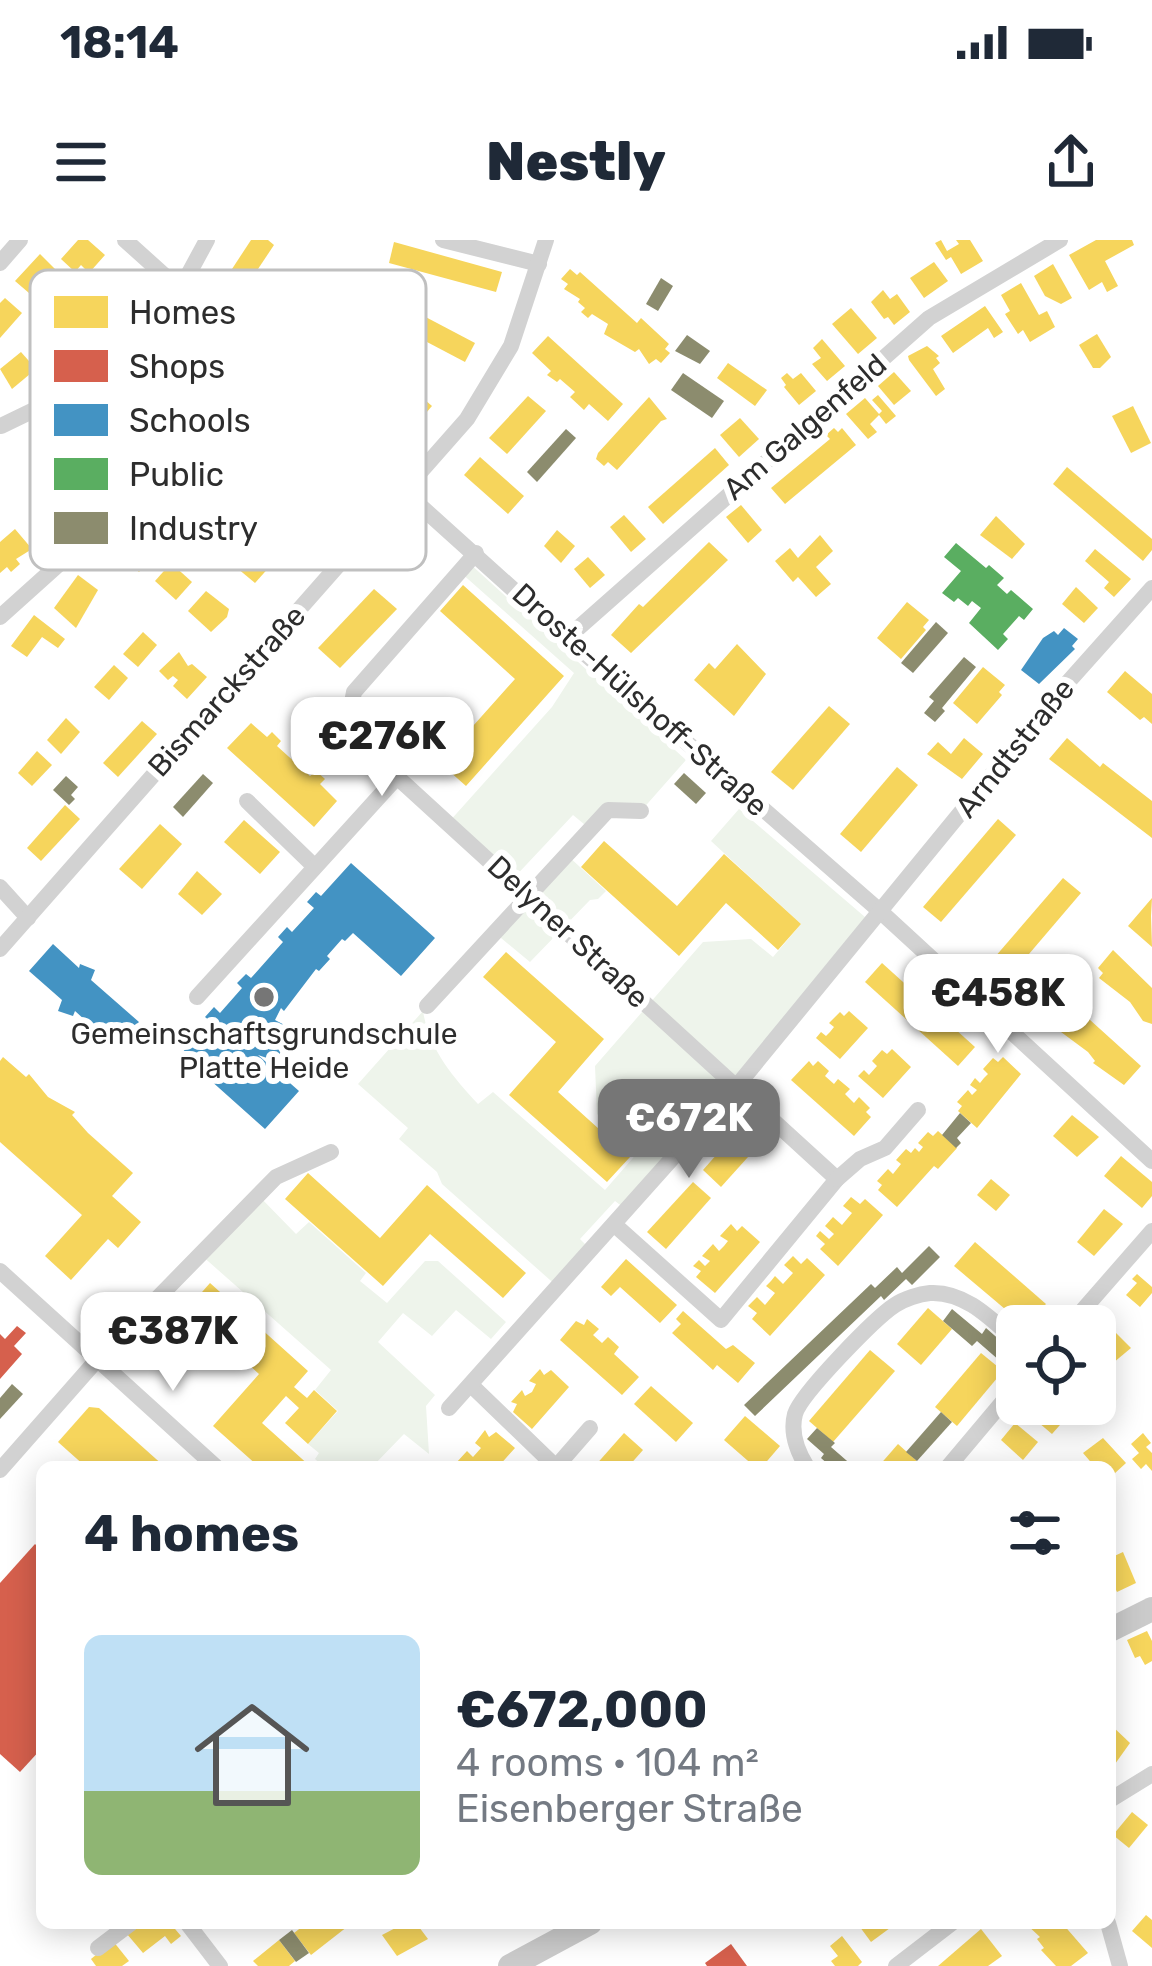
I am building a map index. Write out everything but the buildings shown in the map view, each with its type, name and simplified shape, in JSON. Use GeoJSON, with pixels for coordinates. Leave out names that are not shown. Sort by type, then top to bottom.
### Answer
{"type":"FeatureCollection","features":[{"type":"Feature","properties":{"kind":"main road"},"geometry":{"type":"LineString","coordinates":[[1116,1627],[1152,1609]]}},
{"type":"Feature","properties":{"kind":"main road"},"geometry":{"type":"LineString","coordinates":[[510,1966],[579,1929]]}},
{"type":"Feature","properties":{"kind":"street"},"geometry":{"type":"LineString","coordinates":[[0,263],[20,240]]}},
{"type":"Feature","properties":{"kind":"street","name":"Droste-Hülshoff-Straße"},"geometry":{"type":"LineString","coordinates":[[125,240],[160,270]]}},
{"type":"Feature","properties":{"kind":"street"},"geometry":{"type":"LineString","coordinates":[[191,270],[207,240]]}},
{"type":"Feature","properties":{"kind":"street"},"geometry":{"type":"LineString","coordinates":[[443,240],[539,265]]}},
{"type":"Feature","properties":{"kind":"street","name":"Bismarckstraße"},"geometry":{"type":"LineString","coordinates":[[426,466],[467,418],[511,346],[546,240]]}},
{"type":"Feature","properties":{"kind":"street","name":"Am Galgenfeld"},"geometry":{"type":"LineString","coordinates":[[567,638],[929,318],[1060,240]]}},
{"type":"Feature","properties":{"kind":"street"},"geometry":{"type":"LineString","coordinates":[[0,425],[30,412]]}},
{"type":"Feature","properties":{"kind":"street","name":"Droste-Hülshoff-Straße"},"geometry":{"type":"LineString","coordinates":[[426,508],[881,912],[1152,1161]]}},
{"type":"Feature","properties":{"kind":"street","name":"Delyner Straße"},"geometry":{"type":"LineString","coordinates":[[476,553],[354,692],[350,707],[356,727],[397,777],[837,1179]]}},
{"type":"Feature","properties":{"kind":"street"},"geometry":{"type":"LineString","coordinates":[[0,617],[52,570]]}},
{"type":"Feature","properties":{"kind":"street","name":"Bismarckstraße"},"geometry":{"type":"LineString","coordinates":[[0,949],[335,570]]}},
{"type":"Feature","properties":{"kind":"street","name":"Arndtstraße"},"geometry":{"type":"LineString","coordinates":[[449,1408],[736,1087],[1061,690],[1152,588]]}},
{"type":"Feature","properties":{"kind":"street"},"geometry":{"type":"LineString","coordinates":[[197,997],[397,777]]}},
{"type":"Feature","properties":{"kind":"street"},"geometry":{"type":"LineString","coordinates":[[247,800],[314,866]]}},
{"type":"Feature","properties":{"kind":"street"},"geometry":{"type":"LineString","coordinates":[[428,1006],[608,810],[641,811]]}},
{"type":"Feature","properties":{"kind":"street"},"geometry":{"type":"LineString","coordinates":[[0,887],[28,918]]}},
{"type":"Feature","properties":{"kind":"street"},"geometry":{"type":"LineString","coordinates":[[616,1226],[721,1320],[837,1179],[860,1159],[885,1148],[918,1109]]}},
{"type":"Feature","properties":{"kind":"street"},"geometry":{"type":"LineString","coordinates":[[0,1470],[96,1361],[275,1177],[331,1152]]}},
{"type":"Feature","properties":{"kind":"street"},"geometry":{"type":"LineString","coordinates":[[1088,1305],[1152,1232]]}},
{"type":"Feature","properties":{"kind":"street"},"geometry":{"type":"LineString","coordinates":[[0,1271],[208,1461]]}},
{"type":"Feature","properties":{"kind":"street"},"geometry":{"type":"LineString","coordinates":[[804,1461],[795,1446],[795,1411],[808,1390],[894,1305],[933,1292],[965,1301],[996,1323]]}},
{"type":"Feature","properties":{"kind":"street"},"geometry":{"type":"LineString","coordinates":[[471,1385],[550,1461]]}},
{"type":"Feature","properties":{"kind":"street"},"geometry":{"type":"LineString","coordinates":[[953,1461],[996,1410]]}},
{"type":"Feature","properties":{"kind":"street"},"geometry":{"type":"LineString","coordinates":[[561,1461],[590,1428]]}},
{"type":"Feature","properties":{"kind":"street"},"geometry":{"type":"LineString","coordinates":[[1116,1796],[1152,1774]]}},
{"type":"Feature","properties":{"kind":"street"},"geometry":{"type":"LineString","coordinates":[[98,1948],[123,1929]]}},
{"type":"Feature","properties":{"kind":"street"},"geometry":{"type":"LineString","coordinates":[[192,1929],[220,1966]]}},
{"type":"Feature","properties":{"kind":"street"},"geometry":{"type":"LineString","coordinates":[[896,1966],[944,1929]]}},
{"type":"Feature","properties":{"kind":"street"},"geometry":{"type":"LineString","coordinates":[[1110,1929],[1120,1966]]}},
{"type":"Feature","properties":{"kind":"shaded area"},"geometry":{"type":"Polygon","coordinates":[[[468,562],[686,760],[641,811],[608,810],[590,829],[573,815],[511,881],[448,823],[552,707],[574,673],[460,572],[468,562]]]}},
{"type":"Feature","properties":{"kind":"shaded area"},"geometry":{"type":"Polygon","coordinates":[[[739,809],[872,923],[628,1211],[615,1201],[580,1239],[592,1251],[559,1288],[442,1184],[437,1172],[399,1139],[408,1128],[358,1084],[423,1011],[436,1050],[478,1104],[493,1092],[605,1190],[639,1151],[597,1114],[595,1066],[703,942],[751,939],[773,957],[801,924],[711,841],[739,809]]]}},
{"type":"Feature","properties":{"kind":"shaded area"},"geometry":{"type":"Polygon","coordinates":[[[567,855],[606,891],[590,900],[530,962],[495,933],[567,855]]]}},
{"type":"Feature","properties":{"kind":"shaded area"},"geometry":{"type":"Polygon","coordinates":[[[258,1195],[296,1234],[309,1222],[366,1273],[360,1281],[387,1303],[425,1261],[438,1261],[506,1322],[491,1339],[456,1310],[432,1336],[403,1313],[378,1342],[435,1395],[426,1406],[429,1454],[404,1434],[378,1461],[317,1461],[319,1453],[308,1444],[338,1411],[315,1390],[331,1370],[200,1254],[258,1195]]]}},
{"type":"Feature","properties":{"kind":"place","name":"Gemeinschaftsgrundschule Platte Heide"},"geometry":{"type":"Point","coordinates":[264,997]}}]}
